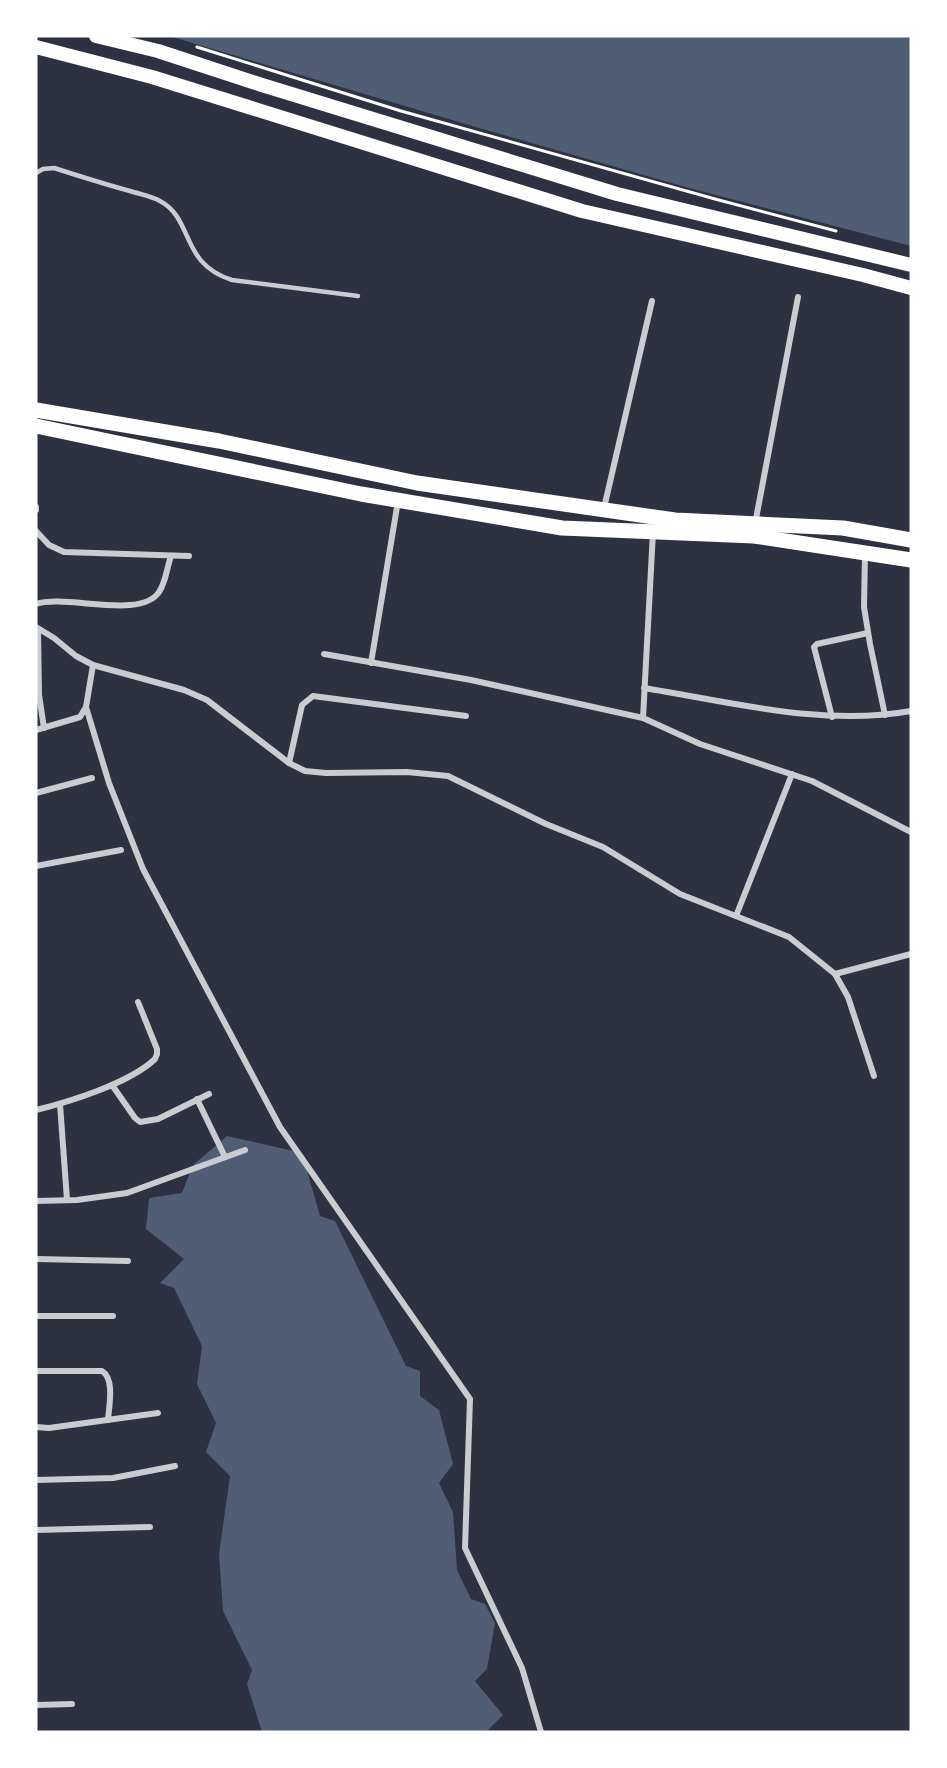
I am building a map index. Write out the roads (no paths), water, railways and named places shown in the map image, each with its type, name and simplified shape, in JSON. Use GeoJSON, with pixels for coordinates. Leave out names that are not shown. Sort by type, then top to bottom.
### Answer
{"type":"FeatureCollection","features":[{"type":"Feature","properties":{"kind":"highway"},"geometry":{"type":"LineString","coordinates":[[36,410],[219,441],[417,483],[675,519],[843,528],[911,540]]}},
{"type":"Feature","properties":{"kind":"highway"},"geometry":{"type":"LineString","coordinates":[[36,426],[398,500],[562,528],[754,536],[911,560]]}},
{"type":"Feature","properties":{"kind":"main road"},"geometry":{"type":"LineString","coordinates":[[96,36],[158,51],[617,194],[911,265]]}},
{"type":"Feature","properties":{"kind":"main road"},"geometry":{"type":"LineString","coordinates":[[36,47],[152,77],[582,211],[863,274],[911,288]]}},
{"type":"Feature","properties":{"kind":"street"},"geometry":{"type":"LineString","coordinates":[[755,524],[798,297]]}},
{"type":"Feature","properties":{"kind":"street"},"geometry":{"type":"LineString","coordinates":[[604,509],[652,301]]}},
{"type":"Feature","properties":{"kind":"street"},"geometry":{"type":"LineString","coordinates":[[371,663],[398,500]]}},
{"type":"Feature","properties":{"kind":"street"},"geometry":{"type":"LineString","coordinates":[[36,531],[49,545],[64,552],[189,556]]}},
{"type":"Feature","properties":{"kind":"street"},"geometry":{"type":"LineString","coordinates":[[643,718],[653,532]]}},
{"type":"Feature","properties":{"kind":"street"},"geometry":{"type":"LineString","coordinates":[[866,553],[864,607],[885,715]]}},
{"type":"Feature","properties":{"kind":"street"},"geometry":{"type":"LineString","coordinates":[[36,604],[52,601],[129,606],[148,601],[160,591],[171,556]]}},
{"type":"Feature","properties":{"kind":"street"},"geometry":{"type":"LineString","coordinates":[[37,628],[76,656],[93,664],[184,690],[207,700],[289,763],[305,771],[326,773],[407,771],[448,777],[546,824],[603,847],[680,894],[789,937],[835,974],[848,997],[873,1076]]}},
{"type":"Feature","properties":{"kind":"street"},"geometry":{"type":"LineString","coordinates":[[37,628],[39,695],[44,728]]}},
{"type":"Feature","properties":{"kind":"street"},"geometry":{"type":"LineString","coordinates":[[832,717],[814,647],[817,644],[868,633]]}},
{"type":"Feature","properties":{"kind":"street"},"geometry":{"type":"LineString","coordinates":[[324,654],[471,680],[643,718],[700,744],[812,781],[911,832]]}},
{"type":"Feature","properties":{"kind":"street"},"geometry":{"type":"LineString","coordinates":[[36,730],[80,717],[86,707],[93,664]]}},
{"type":"Feature","properties":{"kind":"street"},"geometry":{"type":"LineString","coordinates":[[644,688],[832,717],[850,718],[911,711]]}},
{"type":"Feature","properties":{"kind":"street"},"geometry":{"type":"LineString","coordinates":[[289,763],[302,705],[313,696],[466,716]]}},
{"type":"Feature","properties":{"kind":"street"},"geometry":{"type":"LineString","coordinates":[[86,707],[109,783],[143,869],[280,1127],[470,1399],[465,1548],[522,1668],[541,1732]]}},
{"type":"Feature","properties":{"kind":"street"},"geometry":{"type":"LineString","coordinates":[[736,916],[792,774]]}},
{"type":"Feature","properties":{"kind":"street"},"geometry":{"type":"LineString","coordinates":[[36,793],[92,778]]}},
{"type":"Feature","properties":{"kind":"street"},"geometry":{"type":"LineString","coordinates":[[36,866],[121,850]]}},
{"type":"Feature","properties":{"kind":"street"},"geometry":{"type":"LineString","coordinates":[[835,974],[911,954]]}},
{"type":"Feature","properties":{"kind":"street"},"geometry":{"type":"LineString","coordinates":[[36,1110],[112,1085],[151,1062],[158,1054],[138,1002]]}},
{"type":"Feature","properties":{"kind":"street"},"geometry":{"type":"LineString","coordinates":[[112,1085],[140,1122],[158,1119],[209,1094]]}},
{"type":"Feature","properties":{"kind":"street"},"geometry":{"type":"LineString","coordinates":[[197,1099],[225,1157]]}},
{"type":"Feature","properties":{"kind":"street"},"geometry":{"type":"LineString","coordinates":[[60,1104],[67,1200]]}},
{"type":"Feature","properties":{"kind":"street"},"geometry":{"type":"LineString","coordinates":[[36,1201],[127,1193],[245,1150]]}},
{"type":"Feature","properties":{"kind":"street"},"geometry":{"type":"LineString","coordinates":[[36,1259],[128,1261]]}},
{"type":"Feature","properties":{"kind":"street"},"geometry":{"type":"LineString","coordinates":[[36,1316],[112,1316]]}},
{"type":"Feature","properties":{"kind":"street"},"geometry":{"type":"LineString","coordinates":[[36,1371],[102,1371],[106,1374],[109,1383],[108,1420]]}},
{"type":"Feature","properties":{"kind":"street"},"geometry":{"type":"LineString","coordinates":[[36,1427],[49,1428],[158,1413]]}},
{"type":"Feature","properties":{"kind":"street"},"geometry":{"type":"LineString","coordinates":[[36,1480],[113,1478],[175,1466]]}},
{"type":"Feature","properties":{"kind":"street"},"geometry":{"type":"LineString","coordinates":[[36,1530],[150,1527]]}},
{"type":"Feature","properties":{"kind":"street"},"geometry":{"type":"LineString","coordinates":[[36,1705],[72,1704]]}},
{"type":"Feature","properties":{"kind":"lane"},"geometry":{"type":"LineString","coordinates":[[36,173],[43,169],[54,168],[160,201],[177,218],[202,264],[218,276],[232,280],[357,296]]}},
{"type":"Feature","properties":{"kind":"water"},"geometry":{"type":"Polygon","coordinates":[[[169,36],[911,36],[911,246],[689,188],[169,36]]]}},
{"type":"Feature","properties":{"kind":"water"},"geometry":{"type":"Polygon","coordinates":[[[227,1136],[302,1153],[320,1216],[335,1221],[406,1366],[420,1371],[420,1396],[439,1410],[453,1464],[439,1483],[453,1512],[457,1570],[471,1599],[485,1604],[495,1623],[487,1669],[475,1681],[503,1715],[486,1732],[262,1732],[247,1684],[252,1670],[223,1611],[219,1554],[230,1476],[206,1452],[216,1423],[197,1384],[202,1346],[174,1288],[160,1283],[184,1259],[146,1229],[149,1198],[182,1193],[193,1165],[227,1136]]]}}]}
